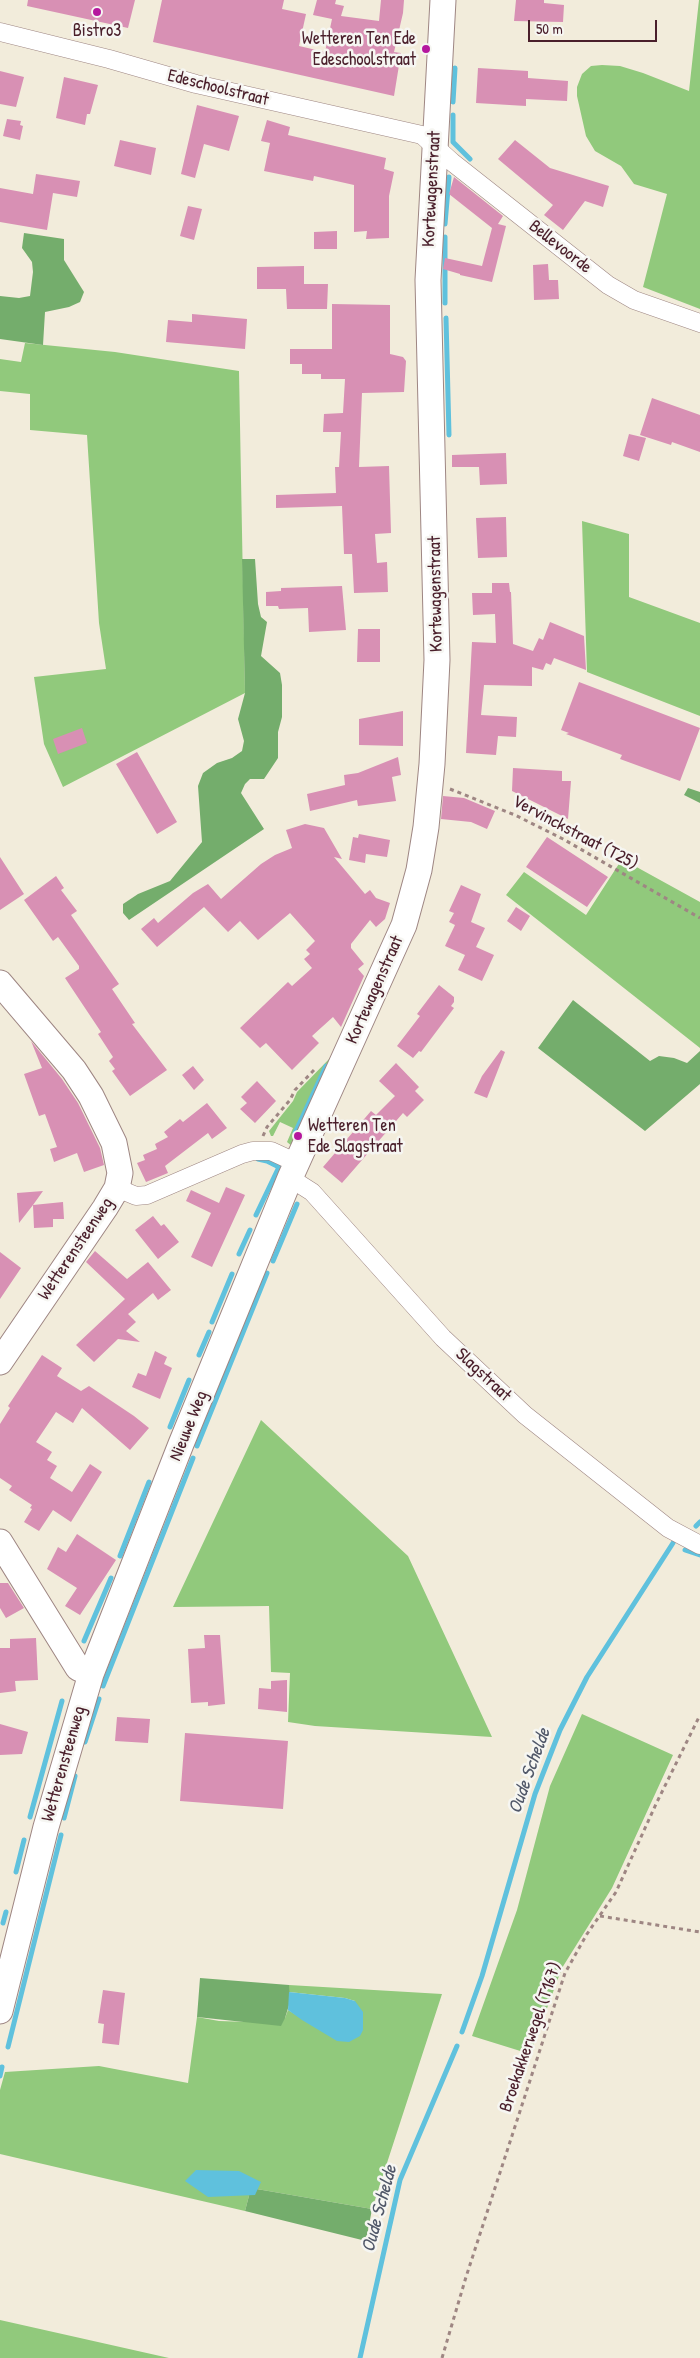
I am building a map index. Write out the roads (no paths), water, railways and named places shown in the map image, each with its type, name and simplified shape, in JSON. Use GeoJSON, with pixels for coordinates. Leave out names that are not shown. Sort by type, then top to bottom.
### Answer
{"type":"FeatureCollection","features":[{"type":"Feature","properties":{"kind":"street","name":"Kortewagenstraat"},"geometry":{"type":"LineString","coordinates":[[294,1170],[404,925],[419,870],[430,785],[438,641],[428,303],[434,146],[443,0]]}},
{"type":"Feature","properties":{"kind":"street","name":"Edeschoolstraat"},"geometry":{"type":"LineString","coordinates":[[0,32],[109,58],[196,84],[422,135],[434,146]]}},
{"type":"Feature","properties":{"kind":"street","name":"Bellevoorde"},"geometry":{"type":"LineString","coordinates":[[434,146],[608,285],[634,300],[700,323]]}},
{"type":"Feature","properties":{"kind":"street","name":"Wetterensteenweg"},"geometry":{"type":"LineString","coordinates":[[0,983],[74,1070],[107,1127],[118,1155],[120,1173],[116,1188],[0,1362]]}},
{"type":"Feature","properties":{"kind":"street"},"geometry":{"type":"LineString","coordinates":[[116,1188],[136,1196],[148,1195],[242,1154],[256,1151],[271,1151],[294,1170]]}},
{"type":"Feature","properties":{"kind":"street","name":"Slagstraat"},"geometry":{"type":"LineString","coordinates":[[294,1170],[444,1338],[525,1415],[668,1528],[700,1545]]}},
{"type":"Feature","properties":{"kind":"street","name":"Nieuwe Weg"},"geometry":{"type":"LineString","coordinates":[[91,1674],[181,1444],[294,1170]]}},
{"type":"Feature","properties":{"kind":"street"},"geometry":{"type":"LineString","coordinates":[[0,1542],[78,1668],[91,1674]]}},
{"type":"Feature","properties":{"kind":"street","name":"Wetterensteenweg"},"geometry":{"type":"LineString","coordinates":[[0,2011],[46,1827],[91,1674]]}},
{"type":"Feature","properties":{"kind":"water"},"geometry":{"type":"Polygon","coordinates":[[[289,1992],[345,1998],[355,2001],[363,2012],[363,2030],[360,2036],[349,2042],[337,2041],[302,2020],[288,2010],[289,1992]]]}},
{"type":"Feature","properties":{"kind":"water"},"geometry":{"type":"Polygon","coordinates":[[[196,2170],[239,2171],[261,2182],[255,2195],[208,2197],[185,2181],[196,2170]]]}},
{"type":"Feature","properties":{"kind":"waterway"},"geometry":{"type":"LineString","coordinates":[[453,102],[455,68]]}},
{"type":"Feature","properties":{"kind":"waterway"},"geometry":{"type":"LineString","coordinates":[[453,115],[453,142],[470,159]]}},
{"type":"Feature","properties":{"kind":"waterway"},"geometry":{"type":"LineString","coordinates":[[445,224],[449,177]]}},
{"type":"Feature","properties":{"kind":"waterway"},"geometry":{"type":"LineString","coordinates":[[445,237],[445,303]]}},
{"type":"Feature","properties":{"kind":"waterway"},"geometry":{"type":"LineString","coordinates":[[446,318],[449,435]]}},
{"type":"Feature","properties":{"kind":"waterway"},"geometry":{"type":"LineString","coordinates":[[295,1133],[326,1066]]}},
{"type":"Feature","properties":{"kind":"waterway"},"geometry":{"type":"LineString","coordinates":[[256,1215],[279,1167],[258,1159]]}},
{"type":"Feature","properties":{"kind":"waterway"},"geometry":{"type":"LineString","coordinates":[[273,1261],[297,1204]]}},
{"type":"Feature","properties":{"kind":"waterway"},"geometry":{"type":"LineString","coordinates":[[239,1254],[250,1230]]}},
{"type":"Feature","properties":{"kind":"waterway"},"geometry":{"type":"LineString","coordinates":[[197,1446],[267,1273]]}},
{"type":"Feature","properties":{"kind":"waterway"},"geometry":{"type":"LineString","coordinates":[[212,1322],[232,1274]]}},
{"type":"Feature","properties":{"kind":"waterway"},"geometry":{"type":"LineString","coordinates":[[199,1355],[209,1332]]}},
{"type":"Feature","properties":{"kind":"waterway"},"geometry":{"type":"LineString","coordinates":[[170,1427],[189,1380]]}},
{"type":"Feature","properties":{"kind":"waterway"},"geometry":{"type":"LineString","coordinates":[[103,1686],[193,1458]]}},
{"type":"Feature","properties":{"kind":"waterway"},"geometry":{"type":"LineString","coordinates":[[120,1556],[149,1482]]}},
{"type":"Feature","properties":{"kind":"waterway","name":"Oude Schelde"},"geometry":{"type":"LineString","coordinates":[[696,1526],[700,1522]]}},
{"type":"Feature","properties":{"kind":"waterway","name":"Oude Schelde"},"geometry":{"type":"LineString","coordinates":[[462,2032],[482,1976],[535,1794],[560,1730],[587,1677],[673,1543]]}},
{"type":"Feature","properties":{"kind":"waterway"},"geometry":{"type":"LineString","coordinates":[[685,1550],[700,1555]]}},
{"type":"Feature","properties":{"kind":"waterway"},"geometry":{"type":"LineString","coordinates":[[84,1641],[111,1578]]}},
{"type":"Feature","properties":{"kind":"waterway"},"geometry":{"type":"LineString","coordinates":[[85,1742],[99,1699]]}},
{"type":"Feature","properties":{"kind":"waterway"},"geometry":{"type":"LineString","coordinates":[[30,1817],[62,1701]]}},
{"type":"Feature","properties":{"kind":"waterway"},"geometry":{"type":"LineString","coordinates":[[64,1818],[75,1776]]}},
{"type":"Feature","properties":{"kind":"waterway"},"geometry":{"type":"LineString","coordinates":[[8,2047],[61,1835]]}},
{"type":"Feature","properties":{"kind":"waterway"},"geometry":{"type":"LineString","coordinates":[[16,1872],[24,1840]]}},
{"type":"Feature","properties":{"kind":"waterway"},"geometry":{"type":"LineString","coordinates":[[3,1923],[6,1912]]}},
{"type":"Feature","properties":{"kind":"waterway","name":"Oude Schelde"},"geometry":{"type":"LineString","coordinates":[[360,2358],[400,2180],[457,2046]]}},
{"type":"Feature","properties":{"kind":"waterway"},"geometry":{"type":"LineString","coordinates":[[0,2076],[2,2067]]}},
{"type":"Feature","properties":{"kind":"place","name":"Bistro3"},"geometry":{"type":"Point","coordinates":[97,12]}},
{"type":"Feature","properties":{"kind":"place","name":"Wetteren Ten Ede Edeschoolstraat"},"geometry":{"type":"Point","coordinates":[426,49]}},
{"type":"Feature","properties":{"kind":"place","name":"Wetteren Ten Ede Slagstraat"},"geometry":{"type":"Point","coordinates":[298,1136]}}]}
